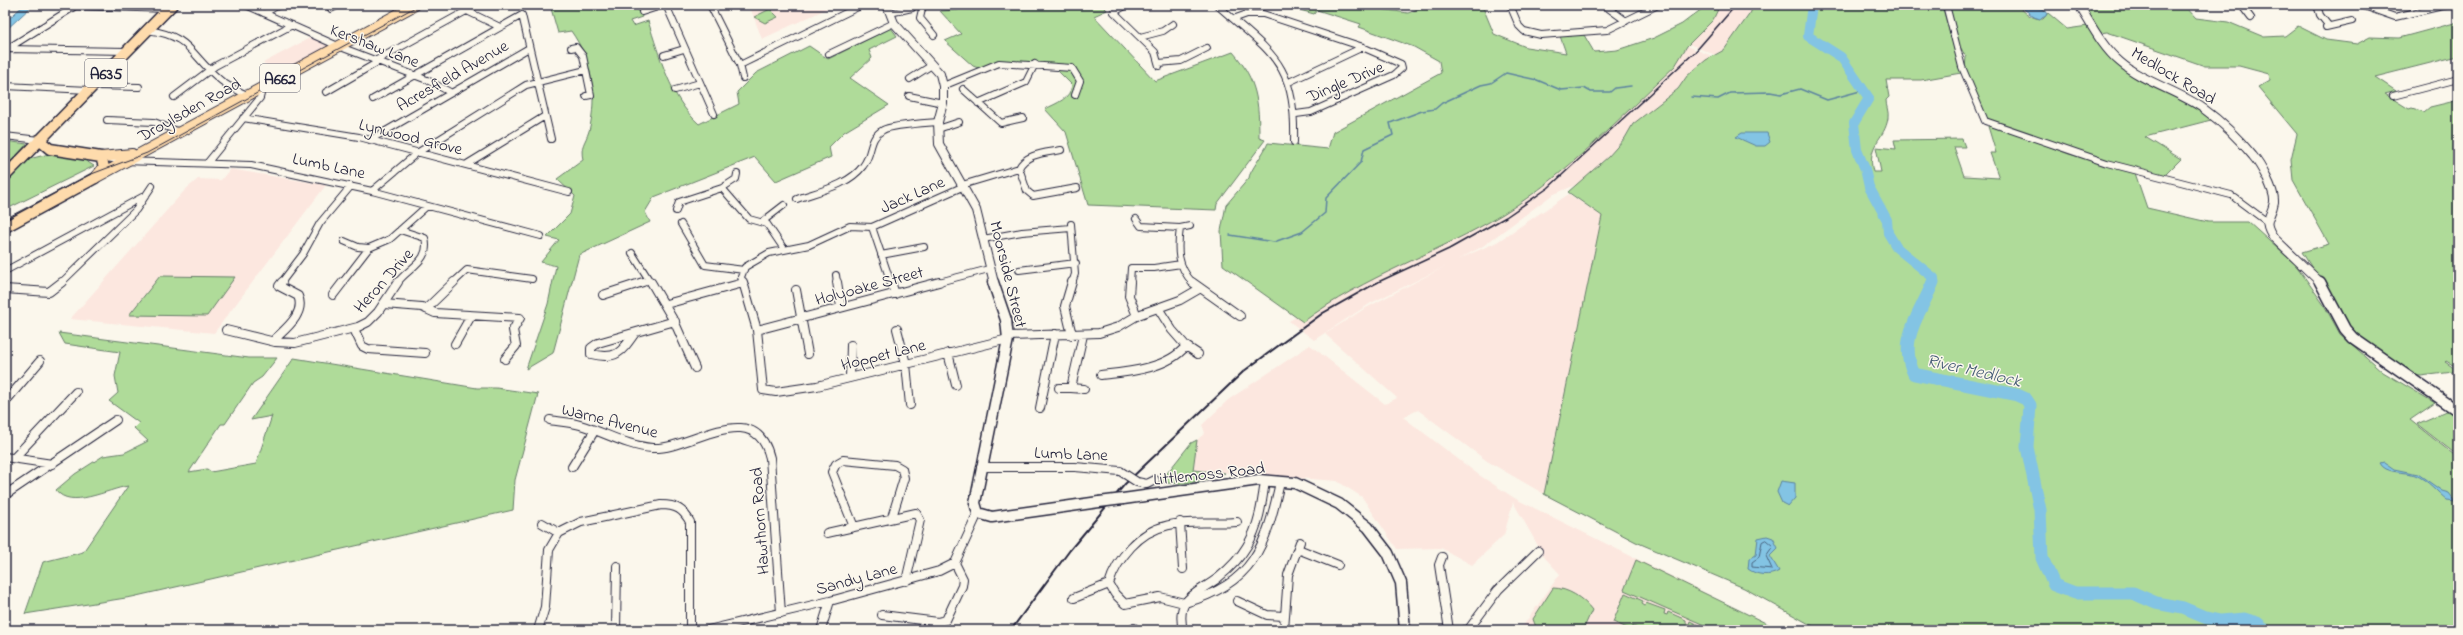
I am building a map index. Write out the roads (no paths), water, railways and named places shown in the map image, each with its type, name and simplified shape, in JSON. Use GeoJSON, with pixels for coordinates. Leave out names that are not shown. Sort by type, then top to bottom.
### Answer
{"type":"FeatureCollection","features":[{"type":"Feature","properties":{"kind":"highway","name":"A635"},"geometry":{"type":"LineString","coordinates":[[5,176],[170,7]]}},
{"type":"Feature","properties":{"kind":"highway"},"geometry":{"type":"LineString","coordinates":[[39,140],[50,149]]}},
{"type":"Feature","properties":{"kind":"highway","name":"A635"},"geometry":{"type":"LineString","coordinates":[[20,161],[50,149]]}},
{"type":"Feature","properties":{"kind":"highway","name":"Lumb Lane"},"geometry":{"type":"LineString","coordinates":[[50,149],[103,157]]}},
{"type":"Feature","properties":{"kind":"highway"},"geometry":{"type":"LineString","coordinates":[[5,227],[95,178],[104,167],[103,157]]}},
{"type":"Feature","properties":{"kind":"main road","name":"Droylsden Road"},"geometry":{"type":"LineString","coordinates":[[95,178],[415,5]]}},
{"type":"Feature","properties":{"kind":"main road","name":"Lumb Lane"},"geometry":{"type":"LineString","coordinates":[[103,157],[122,157],[146,150]]}},
{"type":"Feature","properties":{"kind":"street","name":"Kershaw Lane"},"geometry":{"type":"LineString","coordinates":[[246,5],[376,62],[415,75],[450,92]]}},
{"type":"Feature","properties":{"kind":"street"},"geometry":{"type":"LineString","coordinates":[[264,13],[279,5]]}},
{"type":"Feature","properties":{"kind":"street"},"geometry":{"type":"LineString","coordinates":[[332,9],[339,5]]}},
{"type":"Feature","properties":{"kind":"street"},"geometry":{"type":"LineString","coordinates":[[326,92],[477,5]]}},
{"type":"Feature","properties":{"kind":"street"},"geometry":{"type":"LineString","coordinates":[[642,12],[665,5],[714,114]]}},
{"type":"Feature","properties":{"kind":"street"},"geometry":{"type":"LineString","coordinates":[[710,5],[740,65],[744,78]]}},
{"type":"Feature","properties":{"kind":"street"},"geometry":{"type":"LineString","coordinates":[[740,65],[862,5]]}},
{"type":"Feature","properties":{"kind":"street"},"geometry":{"type":"LineString","coordinates":[[886,5],[894,23],[940,74],[943,86],[944,103],[938,125]]}},
{"type":"Feature","properties":{"kind":"street"},"geometry":{"type":"LineString","coordinates":[[923,5],[920,18],[934,35]]}},
{"type":"Feature","properties":{"kind":"street"},"geometry":{"type":"LineString","coordinates":[[1129,5],[1114,12],[1155,52],[1159,65],[1180,61],[1204,50]]}},
{"type":"Feature","properties":{"kind":"street"},"geometry":{"type":"LineString","coordinates":[[1218,5],[1233,20],[1265,45],[1278,61],[1289,82],[1296,114],[1294,142]]}},
{"type":"Feature","properties":{"kind":"street"},"geometry":{"type":"LineString","coordinates":[[1510,5],[1519,26],[1524,31],[1541,35],[1607,30],[1658,5]]}},
{"type":"Feature","properties":{"kind":"street"},"geometry":{"type":"LineString","coordinates":[[1604,5],[1626,21]]}},
{"type":"Feature","properties":{"kind":"street"},"geometry":{"type":"LineString","coordinates":[[1946,5],[1955,43],[1964,63],[1962,67],[1985,121],[2067,152],[2175,184],[2233,197],[2266,222],[2274,238],[2320,282],[2334,305],[2345,329],[2353,338],[2458,411]]}},
{"type":"Feature","properties":{"kind":"street","name":"Medlock Road"},"geometry":{"type":"LineString","coordinates":[[2079,5],[2108,51],[2121,63],[2204,109],[2237,138],[2254,157],[2265,174],[2274,201],[2266,222]]}},
{"type":"Feature","properties":{"kind":"street"},"geometry":{"type":"LineString","coordinates":[[2236,5],[2242,6],[2251,18]]}},
{"type":"Feature","properties":{"kind":"street"},"geometry":{"type":"LineString","coordinates":[[2317,5],[2320,15],[2327,26],[2352,21]]}},
{"type":"Feature","properties":{"kind":"street"},"geometry":{"type":"LineString","coordinates":[[2361,5],[2395,17],[2447,5]]}},
{"type":"Feature","properties":{"kind":"street"},"geometry":{"type":"LineString","coordinates":[[6,49],[76,6],[170,7]]}},
{"type":"Feature","properties":{"kind":"street"},"geometry":{"type":"LineString","coordinates":[[890,13],[912,8]]}},
{"type":"Feature","properties":{"kind":"street"},"geometry":{"type":"LineString","coordinates":[[467,11],[500,27]]}},
{"type":"Feature","properties":{"kind":"street"},"geometry":{"type":"LineString","coordinates":[[1233,20],[1247,14],[1263,14],[1363,47]]}},
{"type":"Feature","properties":{"kind":"street"},"geometry":{"type":"LineString","coordinates":[[372,99],[522,15],[536,82],[551,139]]}},
{"type":"Feature","properties":{"kind":"street"},"geometry":{"type":"LineString","coordinates":[[829,54],[894,23]]}},
{"type":"Feature","properties":{"kind":"street"},"geometry":{"type":"LineString","coordinates":[[174,97],[186,84],[209,68],[292,25]]}},
{"type":"Feature","properties":{"kind":"street"},"geometry":{"type":"LineString","coordinates":[[1140,37],[1163,31],[1173,26]]}},
{"type":"Feature","properties":{"kind":"street"},"geometry":{"type":"LineString","coordinates":[[147,30],[169,33],[188,43],[209,68],[226,84],[247,95]]}},
{"type":"Feature","properties":{"kind":"street"},"geometry":{"type":"LineString","coordinates":[[571,48],[576,47],[583,56],[591,95],[586,96]]}},
{"type":"Feature","properties":{"kind":"street"},"geometry":{"type":"LineString","coordinates":[[1289,82],[1363,47]]}},
{"type":"Feature","properties":{"kind":"street","name":"Dingle Drive"},"geometry":{"type":"LineString","coordinates":[[1296,114],[1311,112],[1394,75],[1402,68],[1401,64],[1396,60],[1363,47]]}},
{"type":"Feature","properties":{"kind":"street","name":"Acresfield Avenue"},"geometry":{"type":"LineString","coordinates":[[370,140],[450,92],[529,48]]}},
{"type":"Feature","properties":{"kind":"street"},"geometry":{"type":"LineString","coordinates":[[6,49],[126,51]]}},
{"type":"Feature","properties":{"kind":"street"},"geometry":{"type":"LineString","coordinates":[[664,55],[684,49]]}},
{"type":"Feature","properties":{"kind":"street"},"geometry":{"type":"LineString","coordinates":[[943,86],[991,65],[1006,62],[1072,68],[1080,79],[1080,87],[1075,95]]}},
{"type":"Feature","properties":{"kind":"street"},"geometry":{"type":"LineString","coordinates":[[978,103],[1026,82],[1035,64]]}},
{"type":"Feature","properties":{"kind":"street"},"geometry":{"type":"LineString","coordinates":[[910,78],[932,65]]}},
{"type":"Feature","properties":{"kind":"street"},"geometry":{"type":"LineString","coordinates":[[372,191],[417,152],[526,85],[586,70]]}},
{"type":"Feature","properties":{"kind":"street"},"geometry":{"type":"LineString","coordinates":[[2393,96],[2458,79]]}},
{"type":"Feature","properties":{"kind":"street"},"geometry":{"type":"LineString","coordinates":[[2450,81],[2458,86]]}},
{"type":"Feature","properties":{"kind":"street"},"geometry":{"type":"LineString","coordinates":[[675,90],[700,83]]}},
{"type":"Feature","properties":{"kind":"street"},"geometry":{"type":"LineString","coordinates":[[5,86],[91,88],[139,87]]}},
{"type":"Feature","properties":{"kind":"street"},"geometry":{"type":"LineString","coordinates":[[963,89],[1001,123],[1023,118]]}},
{"type":"Feature","properties":{"kind":"street"},"geometry":{"type":"LineString","coordinates":[[208,162],[260,98],[261,94],[256,90]]}},
{"type":"Feature","properties":{"kind":"street"},"geometry":{"type":"LineString","coordinates":[[909,96],[944,103]]}},
{"type":"Feature","properties":{"kind":"street"},"geometry":{"type":"LineString","coordinates":[[467,164],[545,116]]}},
{"type":"Feature","properties":{"kind":"street","name":"Lynwood Grove"},"geometry":{"type":"LineString","coordinates":[[243,118],[370,140],[467,164],[569,192]]}},
{"type":"Feature","properties":{"kind":"street"},"geometry":{"type":"LineString","coordinates":[[107,120],[159,122],[168,124],[180,132]]}},
{"type":"Feature","properties":{"kind":"street"},"geometry":{"type":"LineString","coordinates":[[797,199],[852,176],[862,168],[869,158],[873,138],[884,129],[959,122]]}},
{"type":"Feature","properties":{"kind":"street","name":"Moorside Street"},"geometry":{"type":"LineString","coordinates":[[938,125],[939,144],[976,210],[989,269],[1006,320],[1009,337],[975,503],[978,513]]}},
{"type":"Feature","properties":{"kind":"street"},"geometry":{"type":"LineString","coordinates":[[5,136],[39,140]]}},
{"type":"Feature","properties":{"kind":"street"},"geometry":{"type":"LineString","coordinates":[[1060,150],[1026,159],[1020,168],[1027,191],[1033,196],[1077,188]]}},
{"type":"Feature","properties":{"kind":"street","name":"Lumb Lane"},"geometry":{"type":"LineString","coordinates":[[103,157],[127,161],[251,164],[372,191],[542,236]]}},
{"type":"Feature","properties":{"kind":"street","name":"Jack Lane"},"geometry":{"type":"LineString","coordinates":[[872,227],[962,186],[1020,168]]}},
{"type":"Feature","properties":{"kind":"street"},"geometry":{"type":"LineString","coordinates":[[676,211],[679,202],[692,196],[722,188],[736,179],[737,174]]}},
{"type":"Feature","properties":{"kind":"street"},"geometry":{"type":"LineString","coordinates":[[5,289],[50,292],[55,289],[136,210],[152,186]]}},
{"type":"Feature","properties":{"kind":"street"},"geometry":{"type":"LineString","coordinates":[[274,340],[299,312],[301,304],[298,296],[278,286],[303,254],[320,223],[351,186]]}},
{"type":"Feature","properties":{"kind":"street"},"geometry":{"type":"LineString","coordinates":[[722,188],[730,192],[742,213],[750,220],[767,224],[784,250]]}},
{"type":"Feature","properties":{"kind":"street"},"geometry":{"type":"LineString","coordinates":[[5,271],[146,195]]}},
{"type":"Feature","properties":{"kind":"street"},"geometry":{"type":"LineString","coordinates":[[762,222],[784,205]]}},
{"type":"Feature","properties":{"kind":"street"},"geometry":{"type":"LineString","coordinates":[[344,241],[358,247],[369,248],[379,245],[400,230],[426,206]]}},
{"type":"Feature","properties":{"kind":"street"},"geometry":{"type":"LineString","coordinates":[[1136,219],[1141,226],[1180,228],[1190,226]]}},
{"type":"Feature","properties":{"kind":"street"},"geometry":{"type":"LineString","coordinates":[[681,224],[705,265],[743,277]]}},
{"type":"Feature","properties":{"kind":"street"},"geometry":{"type":"LineString","coordinates":[[666,304],[743,277],[755,259],[784,250],[809,245],[850,226],[872,227],[895,294]]}},
{"type":"Feature","properties":{"kind":"street"},"geometry":{"type":"LineString","coordinates":[[983,239],[1022,232],[1071,226],[1076,263],[1075,274],[1065,306],[1072,335]]}},
{"type":"Feature","properties":{"kind":"street"},"geometry":{"type":"LineString","coordinates":[[1180,228],[1178,256],[1183,272],[1199,289],[1240,316]]}},
{"type":"Feature","properties":{"kind":"street","name":"Heron Drive"},"geometry":{"type":"LineString","coordinates":[[226,330],[274,340],[304,342],[342,330],[354,329],[368,323],[384,304],[398,281],[426,255],[428,246],[425,238],[400,230]]}},
{"type":"Feature","properties":{"kind":"street"},"geometry":{"type":"LineString","coordinates":[[333,295],[369,248]]}},
{"type":"Feature","properties":{"kind":"street"},"geometry":{"type":"LineString","coordinates":[[881,255],[924,248]]}},
{"type":"Feature","properties":{"kind":"street"},"geometry":{"type":"LineString","coordinates":[[632,253],[666,304],[695,368]]}},
{"type":"Feature","properties":{"kind":"street"},"geometry":{"type":"LineString","coordinates":[[1019,270],[1076,263]]}},
{"type":"Feature","properties":{"kind":"street"},"geometry":{"type":"LineString","coordinates":[[1137,316],[1129,296],[1132,264],[1154,268],[1181,264]]}},
{"type":"Feature","properties":{"kind":"street","name":"Holyoake Street"},"geometry":{"type":"LineString","coordinates":[[757,330],[989,269]]}},
{"type":"Feature","properties":{"kind":"street"},"geometry":{"type":"LineString","coordinates":[[426,309],[467,270],[532,279]]}},
{"type":"Feature","properties":{"kind":"street"},"geometry":{"type":"LineString","coordinates":[[836,275],[841,307]]}},
{"type":"Feature","properties":{"kind":"street"},"geometry":{"type":"LineString","coordinates":[[743,277],[757,330]]}},
{"type":"Feature","properties":{"kind":"street"},"geometry":{"type":"LineString","coordinates":[[603,295],[650,280]]}},
{"type":"Feature","properties":{"kind":"street","name":"Hoppet Lane"},"geometry":{"type":"LineString","coordinates":[[757,330],[763,390],[776,392],[817,386],[1009,337],[1055,334],[1083,335],[1109,330],[1137,316],[1180,300],[1199,289]]}},
{"type":"Feature","properties":{"kind":"street"},"geometry":{"type":"LineString","coordinates":[[796,290],[808,354]]}},
{"type":"Feature","properties":{"kind":"street"},"geometry":{"type":"LineString","coordinates":[[384,304],[426,309],[435,313],[520,318],[513,330],[516,346],[505,359]]}},
{"type":"Feature","properties":{"kind":"street"},"geometry":{"type":"LineString","coordinates":[[1158,308],[1172,330],[1186,346],[1198,354]]}},
{"type":"Feature","properties":{"kind":"street"},"geometry":{"type":"LineString","coordinates":[[455,344],[471,316]]}},
{"type":"Feature","properties":{"kind":"street"},"geometry":{"type":"LineString","coordinates":[[635,333],[617,355],[611,358],[591,354],[591,348],[598,343],[675,322]]}},
{"type":"Feature","properties":{"kind":"street"},"geometry":{"type":"LineString","coordinates":[[354,329],[362,346],[368,349],[425,353]]}},
{"type":"Feature","properties":{"kind":"street"},"geometry":{"type":"LineString","coordinates":[[897,329],[906,364],[910,405]]}},
{"type":"Feature","properties":{"kind":"street"},"geometry":{"type":"LineString","coordinates":[[1040,408],[1055,334]]}},
{"type":"Feature","properties":{"kind":"street"},"geometry":{"type":"LineString","coordinates":[[1071,388],[1083,335]]}},
{"type":"Feature","properties":{"kind":"street"},"geometry":{"type":"LineString","coordinates":[[850,377],[851,345]]}},
{"type":"Feature","properties":{"kind":"street"},"geometry":{"type":"LineString","coordinates":[[1101,375],[1168,360],[1183,352],[1186,346]]}},
{"type":"Feature","properties":{"kind":"street"},"geometry":{"type":"LineString","coordinates":[[948,353],[956,385]]}},
{"type":"Feature","properties":{"kind":"street"},"geometry":{"type":"LineString","coordinates":[[5,402],[40,361]]}},
{"type":"Feature","properties":{"kind":"street"},"geometry":{"type":"LineString","coordinates":[[1059,388],[1084,389]]}},
{"type":"Feature","properties":{"kind":"street"},"geometry":{"type":"LineString","coordinates":[[14,458],[76,392]]}},
{"type":"Feature","properties":{"kind":"street"},"geometry":{"type":"LineString","coordinates":[[5,495],[116,420]]}},
{"type":"Feature","properties":{"kind":"street","name":"Warne Avenue"},"geometry":{"type":"LineString","coordinates":[[550,420],[581,425],[646,447],[661,449],[679,445],[715,429],[730,425],[754,432]]}},
{"type":"Feature","properties":{"kind":"street"},"geometry":{"type":"LineString","coordinates":[[572,467],[595,430]]}},
{"type":"Feature","properties":{"kind":"street","name":"Hawthorn Road"},"geometry":{"type":"LineString","coordinates":[[754,432],[765,440],[770,458],[781,613]]}},
{"type":"Feature","properties":{"kind":"street"},"geometry":{"type":"LineString","coordinates":[[5,457],[52,464]]}},
{"type":"Feature","properties":{"kind":"street"},"geometry":{"type":"LineString","coordinates":[[854,527],[833,474],[834,466],[842,460],[895,465],[902,469],[904,478],[892,517]]}},
{"type":"Feature","properties":{"kind":"street","name":"Lumb Lane"},"geometry":{"type":"LineString","coordinates":[[982,467],[1075,467],[1120,472],[1136,482],[1146,484],[1155,480]]}},
{"type":"Feature","properties":{"kind":"street","name":"Littlemoss Road"},"geometry":{"type":"LineString","coordinates":[[978,513],[992,517],[1259,480],[1295,483],[1339,504],[1368,527],[1388,553],[1401,583],[1405,630]]}},
{"type":"Feature","properties":{"kind":"street"},"geometry":{"type":"LineString","coordinates":[[1184,630],[1180,619],[1184,603],[1195,590],[1218,578],[1236,560],[1246,547],[1258,520],[1265,481]]}},
{"type":"Feature","properties":{"kind":"street"},"geometry":{"type":"LineString","coordinates":[[1237,522],[1216,525],[1180,522],[1167,523],[1151,528],[1133,544],[1111,574],[1109,584],[1116,598],[1126,604],[1138,604],[1159,597],[1184,603],[1221,590],[1238,578],[1251,563],[1269,529],[1280,482]]}},
{"type":"Feature","properties":{"kind":"street"},"geometry":{"type":"LineString","coordinates":[[538,630],[545,607],[549,550],[559,533],[581,522],[661,505],[671,505],[683,510],[690,522],[690,630]]}},
{"type":"Feature","properties":{"kind":"street"},"geometry":{"type":"LineString","coordinates":[[827,533],[892,517],[916,513],[920,520],[906,581]]}},
{"type":"Feature","properties":{"kind":"street"},"geometry":{"type":"LineString","coordinates":[[882,616],[938,622],[946,620],[962,586],[963,579],[955,563],[978,513]]}},
{"type":"Feature","properties":{"kind":"street"},"geometry":{"type":"LineString","coordinates":[[1180,522],[1183,569]]}},
{"type":"Feature","properties":{"kind":"street"},"geometry":{"type":"LineString","coordinates":[[542,524],[559,533]]}},
{"type":"Feature","properties":{"kind":"street"},"geometry":{"type":"LineString","coordinates":[[1284,630],[1288,575],[1299,545],[1338,565]]}},
{"type":"Feature","properties":{"kind":"street"},"geometry":{"type":"LineString","coordinates":[[1465,630],[1469,629],[1498,590],[1538,551]]}},
{"type":"Feature","properties":{"kind":"street"},"geometry":{"type":"LineString","coordinates":[[1442,557],[1439,565],[1449,630]]}},
{"type":"Feature","properties":{"kind":"street","name":"Sandy Lane"},"geometry":{"type":"LineString","coordinates":[[708,630],[906,581],[939,571],[955,563]]}},
{"type":"Feature","properties":{"kind":"street"},"geometry":{"type":"LineString","coordinates":[[616,630],[618,566]]}},
{"type":"Feature","properties":{"kind":"street"},"geometry":{"type":"LineString","coordinates":[[1074,598],[1109,584]]}},
{"type":"Feature","properties":{"kind":"street"},"geometry":{"type":"LineString","coordinates":[[821,630],[830,601]]}},
{"type":"Feature","properties":{"kind":"street"},"geometry":{"type":"LineString","coordinates":[[1237,601],[1267,616],[1284,616]]}},
{"type":"Feature","properties":{"kind":"water"},"geometry":{"type":"Polygon","coordinates":[[[24,5],[33,5],[5,31],[5,22],[24,5]]]}},
{"type":"Feature","properties":{"kind":"water"},"geometry":{"type":"Polygon","coordinates":[[[2019,5],[2037,5],[2047,12],[2046,16],[2040,19],[2034,17],[2019,5]]]}},
{"type":"Feature","properties":{"kind":"water"},"geometry":{"type":"Polygon","coordinates":[[[1742,133],[1767,133],[1770,142],[1765,146],[1756,146],[1736,137],[1742,133]]]}},
{"type":"Feature","properties":{"kind":"water"},"geometry":{"type":"Polygon","coordinates":[[[2384,462],[2394,469],[2418,474],[2442,491],[2449,493],[2455,501],[2447,500],[2420,477],[2390,471],[2382,467],[2380,463],[2384,462]]]}},
{"type":"Feature","properties":{"kind":"water"},"geometry":{"type":"Polygon","coordinates":[[[1781,481],[1795,483],[1795,498],[1788,506],[1782,503],[1777,492],[1781,481]]]}},
{"type":"Feature","properties":{"kind":"water"},"geometry":{"type":"Polygon","coordinates":[[[1767,536],[1773,538],[1778,548],[1770,556],[1779,571],[1767,575],[1759,574],[1748,569],[1749,559],[1756,555],[1758,538],[1767,536]]]}},
{"type":"Feature","properties":{"kind":"waterway","name":"River Medlock"},"geometry":{"type":"LineString","coordinates":[[1812,5],[1808,36],[1841,57],[1869,98],[1854,123],[1857,150],[1865,169],[1869,187],[1887,220],[1888,233],[1897,248],[1934,278],[1933,283]]}},
{"type":"Feature","properties":{"kind":"waterway"},"geometry":{"type":"LineString","coordinates":[[1230,235],[1274,242],[1302,232],[1325,213],[1326,198],[1361,162],[1364,149],[1393,135],[1390,123],[1422,111],[1435,109],[1442,103],[1481,85],[1491,83],[1506,73],[1537,80],[1561,90],[1584,88],[1591,92],[1610,92],[1615,88],[1631,86]]}},
{"type":"Feature","properties":{"kind":"waterway"},"geometry":{"type":"LineString","coordinates":[[1691,97],[1718,99],[1730,93],[1770,92],[1781,94],[1800,89],[1827,100],[1864,90]]}},
{"type":"Feature","properties":{"kind":"waterway","name":"River Medlock"},"geometry":{"type":"LineString","coordinates":[[1933,282],[1917,316],[1909,338],[1909,361],[1914,374],[2017,395],[2026,399],[2030,405],[2027,447],[2040,510],[2042,558],[2054,585],[2075,593],[2133,593],[2156,603],[2183,608],[2207,618],[2221,621],[2244,619],[2257,623],[2265,630]]}},
{"type":"Feature","properties":{"kind":"tram line"},"geometry":{"type":"LineString","coordinates":[[5,219],[89,175],[147,153],[419,5]]}},
{"type":"Feature","properties":{"kind":"railway"},"geometry":{"type":"LineString","coordinates":[[1377,282],[1449,249],[1506,217],[1548,188],[1695,52],[1736,5]]}},
{"type":"Feature","properties":{"kind":"railway"},"geometry":{"type":"LineString","coordinates":[[1011,630],[1070,550],[1125,484],[1244,371],[1323,313],[1377,282]]}}]}
